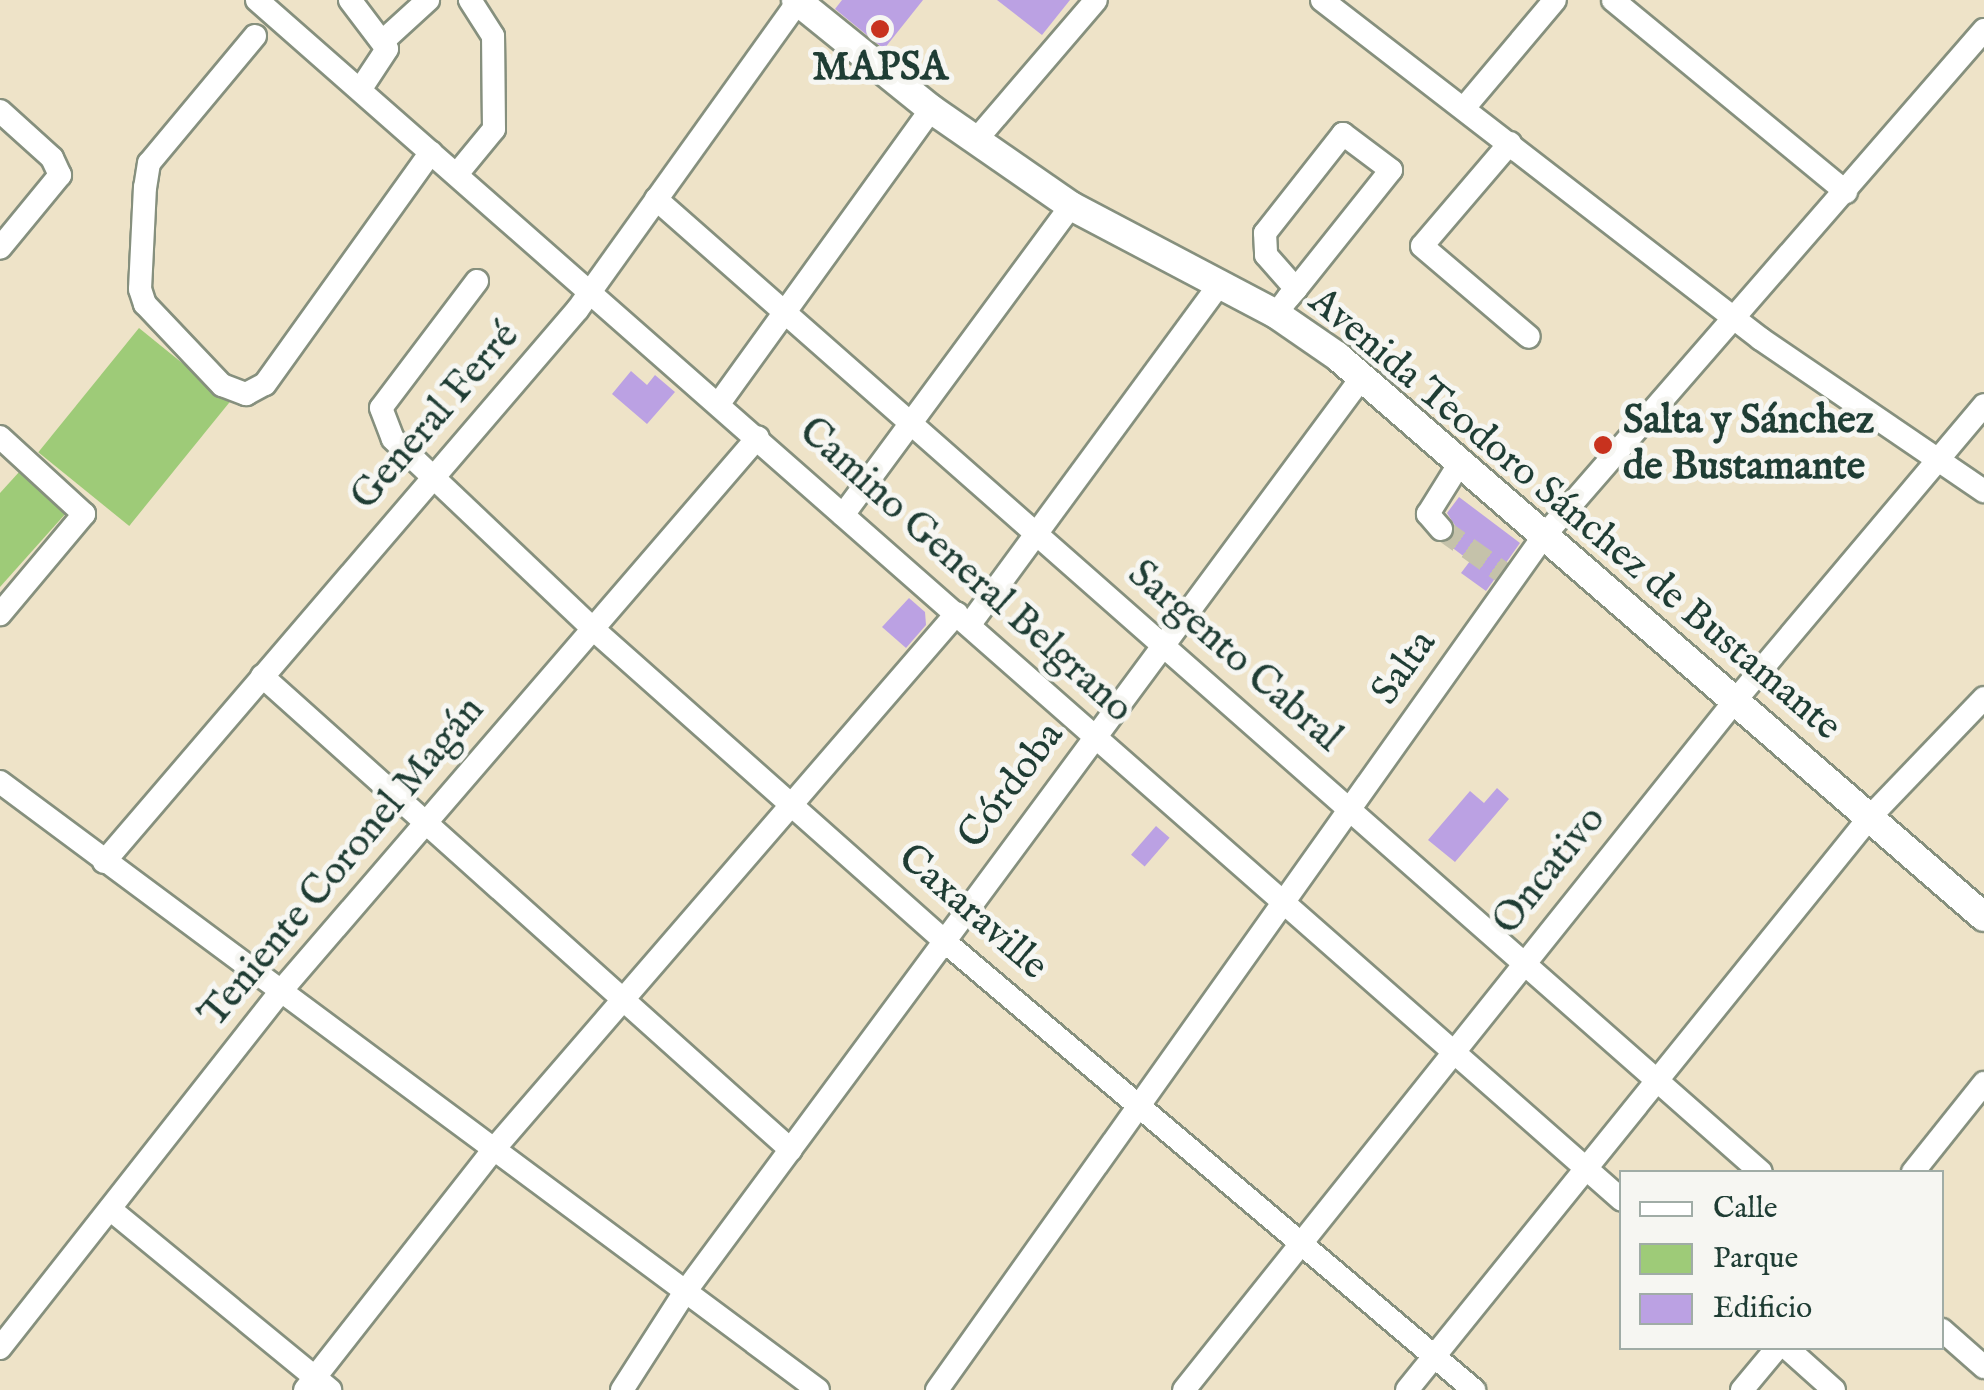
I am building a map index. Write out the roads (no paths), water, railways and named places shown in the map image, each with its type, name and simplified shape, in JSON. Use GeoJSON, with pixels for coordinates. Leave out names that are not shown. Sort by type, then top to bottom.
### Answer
{"type":"FeatureCollection","features":[{"type":"Feature","properties":{"kind":"main road","name":"Avenida Teodoro Sánchez de Bustamante"},"geometry":{"type":"LineString","coordinates":[[798,0],[932,109],[1070,206],[1276,314],[1362,377],[1458,466],[1984,917]]}},
{"type":"Feature","properties":{"kind":"street","name":"Camino General Belgrano"},"geometry":{"type":"LineString","coordinates":[[257,0],[720,402],[1284,905],[1619,1197]]}},
{"type":"Feature","properties":{"kind":"street"},"geometry":{"type":"LineString","coordinates":[[350,0],[384,41],[384,62],[360,90]]}},
{"type":"Feature","properties":{"kind":"street"},"geometry":{"type":"LineString","coordinates":[[384,41],[428,0]]}},
{"type":"Feature","properties":{"kind":"street"},"geometry":{"type":"LineString","coordinates":[[457,174],[494,129],[495,118],[493,36],[470,0]]}},
{"type":"Feature","properties":{"kind":"street","name":"General Ferré"},"geometry":{"type":"LineString","coordinates":[[104,862],[590,290],[798,0]]}},
{"type":"Feature","properties":{"kind":"street"},"geometry":{"type":"LineString","coordinates":[[976,140],[1096,0]]}},
{"type":"Feature","properties":{"kind":"street"},"geometry":{"type":"LineString","coordinates":[[1322,0],[1734,318],[1984,492]]}},
{"type":"Feature","properties":{"kind":"street"},"geometry":{"type":"LineString","coordinates":[[1464,108],[1555,0]]}},
{"type":"Feature","properties":{"kind":"street"},"geometry":{"type":"LineString","coordinates":[[1613,0],[1846,192]]}},
{"type":"Feature","properties":{"kind":"street","name":"Salta"},"geometry":{"type":"LineString","coordinates":[[937,1390],[1284,905],[1507,576],[1984,30]]}},
{"type":"Feature","properties":{"kind":"street"},"geometry":{"type":"LineString","coordinates":[[256,36],[149,163],[145,188],[140,289],[144,304],[222,385],[246,394],[265,384],[431,152]]}},
{"type":"Feature","properties":{"kind":"street"},"geometry":{"type":"LineString","coordinates":[[720,402],[932,109]]}},
{"type":"Feature","properties":{"kind":"street"},"geometry":{"type":"LineString","coordinates":[[0,110],[52,158],[60,175],[0,248]]}},
{"type":"Feature","properties":{"kind":"street"},"geometry":{"type":"LineString","coordinates":[[1276,314],[1296,289],[1391,170],[1342,134],[1265,233],[1266,255],[1296,289]]}},
{"type":"Feature","properties":{"kind":"street"},"geometry":{"type":"LineString","coordinates":[[1510,144],[1422,246],[1529,337]]}},
{"type":"Feature","properties":{"kind":"street","name":"Sargento Cabral"},"geometry":{"type":"LineString","coordinates":[[656,199],[1759,1170]]}},
{"type":"Feature","properties":{"kind":"street"},"geometry":{"type":"LineString","coordinates":[[843,514],[1070,206]]}},
{"type":"Feature","properties":{"kind":"street","name":"Caxaraville"},"geometry":{"type":"LineString","coordinates":[[476,281],[381,408],[393,439],[431,480],[592,628],[944,941],[1474,1390]]}},
{"type":"Feature","properties":{"kind":"street"},"geometry":{"type":"LineString","coordinates":[[110,1209],[316,1386],[494,1149],[789,804],[964,618],[1038,532],[1219,285]]}},
{"type":"Feature","properties":{"kind":"street","name":"Córdoba"},"geometry":{"type":"LineString","coordinates":[[622,1390],[685,1292],[1362,377]]}},
{"type":"Feature","properties":{"kind":"street","name":"Oncativo"},"geometry":{"type":"LineString","coordinates":[[1184,1390],[1734,702],[1984,406]]}},
{"type":"Feature","properties":{"kind":"street"},"geometry":{"type":"LineString","coordinates":[[0,437],[84,514],[0,614]]}},
{"type":"Feature","properties":{"kind":"street","name":"Teniente Coronel Magán"},"geometry":{"type":"LineString","coordinates":[[0,1348],[280,992],[758,437]]}},
{"type":"Feature","properties":{"kind":"street"},"geometry":{"type":"LineString","coordinates":[[1441,529],[1428,514],[1458,466]]}},
{"type":"Feature","properties":{"kind":"street"},"geometry":{"type":"LineString","coordinates":[[262,676],[791,1150]]}},
{"type":"Feature","properties":{"kind":"street"},"geometry":{"type":"LineString","coordinates":[[1407,1390],[1868,818],[1984,698]]}},
{"type":"Feature","properties":{"kind":"street"},"geometry":{"type":"LineString","coordinates":[[0,782],[818,1390]]}},
{"type":"Feature","properties":{"kind":"street"},"geometry":{"type":"LineString","coordinates":[[1915,1170],[1984,1083]]}},
{"type":"Feature","properties":{"kind":"street"},"geometry":{"type":"LineString","coordinates":[[1944,1332],[1984,1367]]}},
{"type":"Feature","properties":{"kind":"street"},"geometry":{"type":"LineString","coordinates":[[1742,1390],[1775,1350]]}},
{"type":"Feature","properties":{"kind":"street"},"geometry":{"type":"LineString","coordinates":[[1789,1350],[1834,1390]]}},
{"type":"Feature","properties":{"kind":"tunnel"},"geometry":{"type":"LineString","coordinates":[[1441,529],[1502,572]]}},
{"type":"Feature","properties":{"kind":"place","name":"MAPSA"},"geometry":{"type":"Point","coordinates":[880,29]}},
{"type":"Feature","properties":{"kind":"place","name":"Salta y Sánchez de Bustamante"},"geometry":{"type":"Point","coordinates":[1603,445]}}]}
